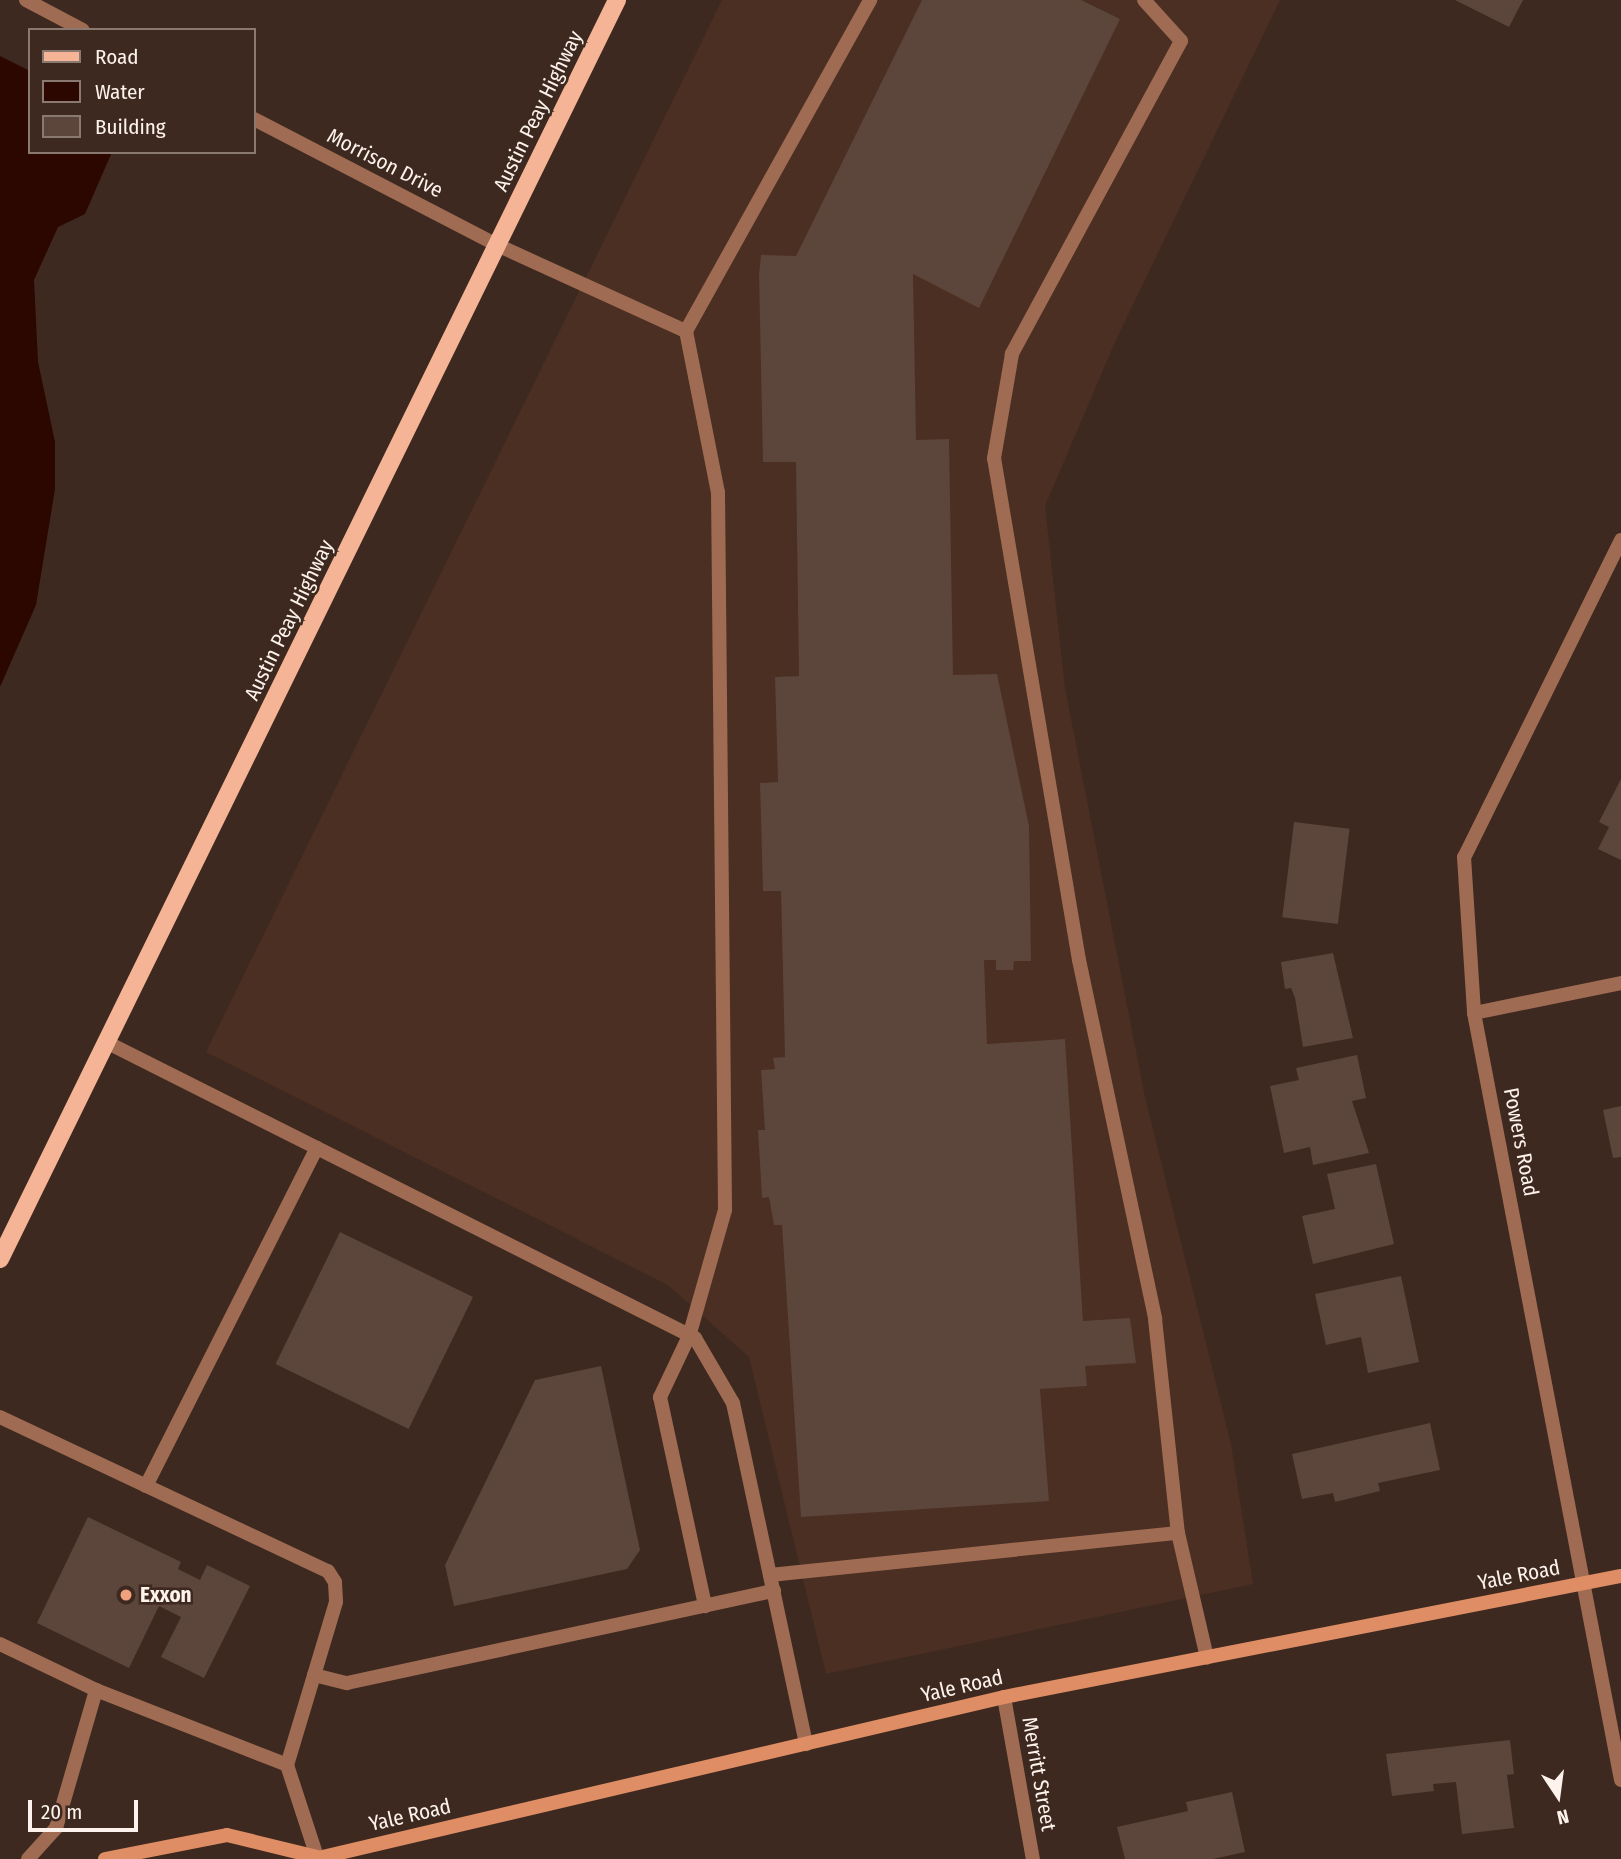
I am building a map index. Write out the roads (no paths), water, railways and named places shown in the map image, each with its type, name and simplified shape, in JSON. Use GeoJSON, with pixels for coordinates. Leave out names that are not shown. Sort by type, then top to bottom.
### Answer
{"type":"FeatureCollection","features":[{"type":"Feature","properties":{"kind":"main road","name":"Austin Peay Highway"},"geometry":{"type":"LineString","coordinates":[[0,1259],[617,0]]}},
{"type":"Feature","properties":{"kind":"main road","name":"Yale Road"},"geometry":{"type":"LineString","coordinates":[[105,1859],[227,1835],[315,1858],[355,1854],[1004,1697],[1621,1576]]}},
{"type":"Feature","properties":{"kind":"street"},"geometry":{"type":"LineString","coordinates":[[26,0],[79,28]]}},
{"type":"Feature","properties":{"kind":"street"},"geometry":{"type":"LineString","coordinates":[[705,1606],[660,1397],[690,1336],[725,1210],[718,492],[686,331],[870,0]]}},
{"type":"Feature","properties":{"kind":"street"},"geometry":{"type":"LineString","coordinates":[[1144,0],[1181,41],[1012,354],[994,458],[1079,960],[1155,1320],[1178,1533],[1207,1658]]}},
{"type":"Feature","properties":{"kind":"street","name":"Morrison Drive"},"geometry":{"type":"LineString","coordinates":[[256,120],[498,245],[686,331]]}},
{"type":"Feature","properties":{"kind":"street","name":"Powers Road"},"geometry":{"type":"LineString","coordinates":[[1621,540],[1464,857],[1474,1013],[1586,1584],[1621,1780]]}},
{"type":"Feature","properties":{"kind":"street"},"geometry":{"type":"LineString","coordinates":[[1474,1013],[1621,983]]}},
{"type":"Feature","properties":{"kind":"street"},"geometry":{"type":"LineString","coordinates":[[108,1043],[690,1336],[733,1403],[806,1744]]}},
{"type":"Feature","properties":{"kind":"street"},"geometry":{"type":"LineString","coordinates":[[146,1486],[317,1148]]}},
{"type":"Feature","properties":{"kind":"street"},"geometry":{"type":"LineString","coordinates":[[0,1417],[328,1571],[335,1582],[336,1602],[287,1765],[315,1858]]}},
{"type":"Feature","properties":{"kind":"street"},"geometry":{"type":"LineString","coordinates":[[770,1576],[1178,1533]]}},
{"type":"Feature","properties":{"kind":"street"},"geometry":{"type":"LineString","coordinates":[[314,1675],[347,1683],[774,1591]]}},
{"type":"Feature","properties":{"kind":"street"},"geometry":{"type":"LineString","coordinates":[[0,1644],[96,1690],[287,1765]]}},
{"type":"Feature","properties":{"kind":"street"},"geometry":{"type":"LineString","coordinates":[[28,1859],[56,1828],[96,1690]]}},
{"type":"Feature","properties":{"kind":"street","name":"Merritt Street"},"geometry":{"type":"LineString","coordinates":[[1004,1697],[1033,1859]]}},
{"type":"Feature","properties":{"kind":"water"},"geometry":{"type":"Polygon","coordinates":[[[0,56],[28,70],[28,154],[111,154],[85,214],[58,227],[34,280],[38,362],[55,442],[55,489],[36,605],[0,687],[0,56]]]}},
{"type":"Feature","properties":{"kind":"place","name":"Exxon"},"geometry":{"type":"Point","coordinates":[126,1595]}}]}
